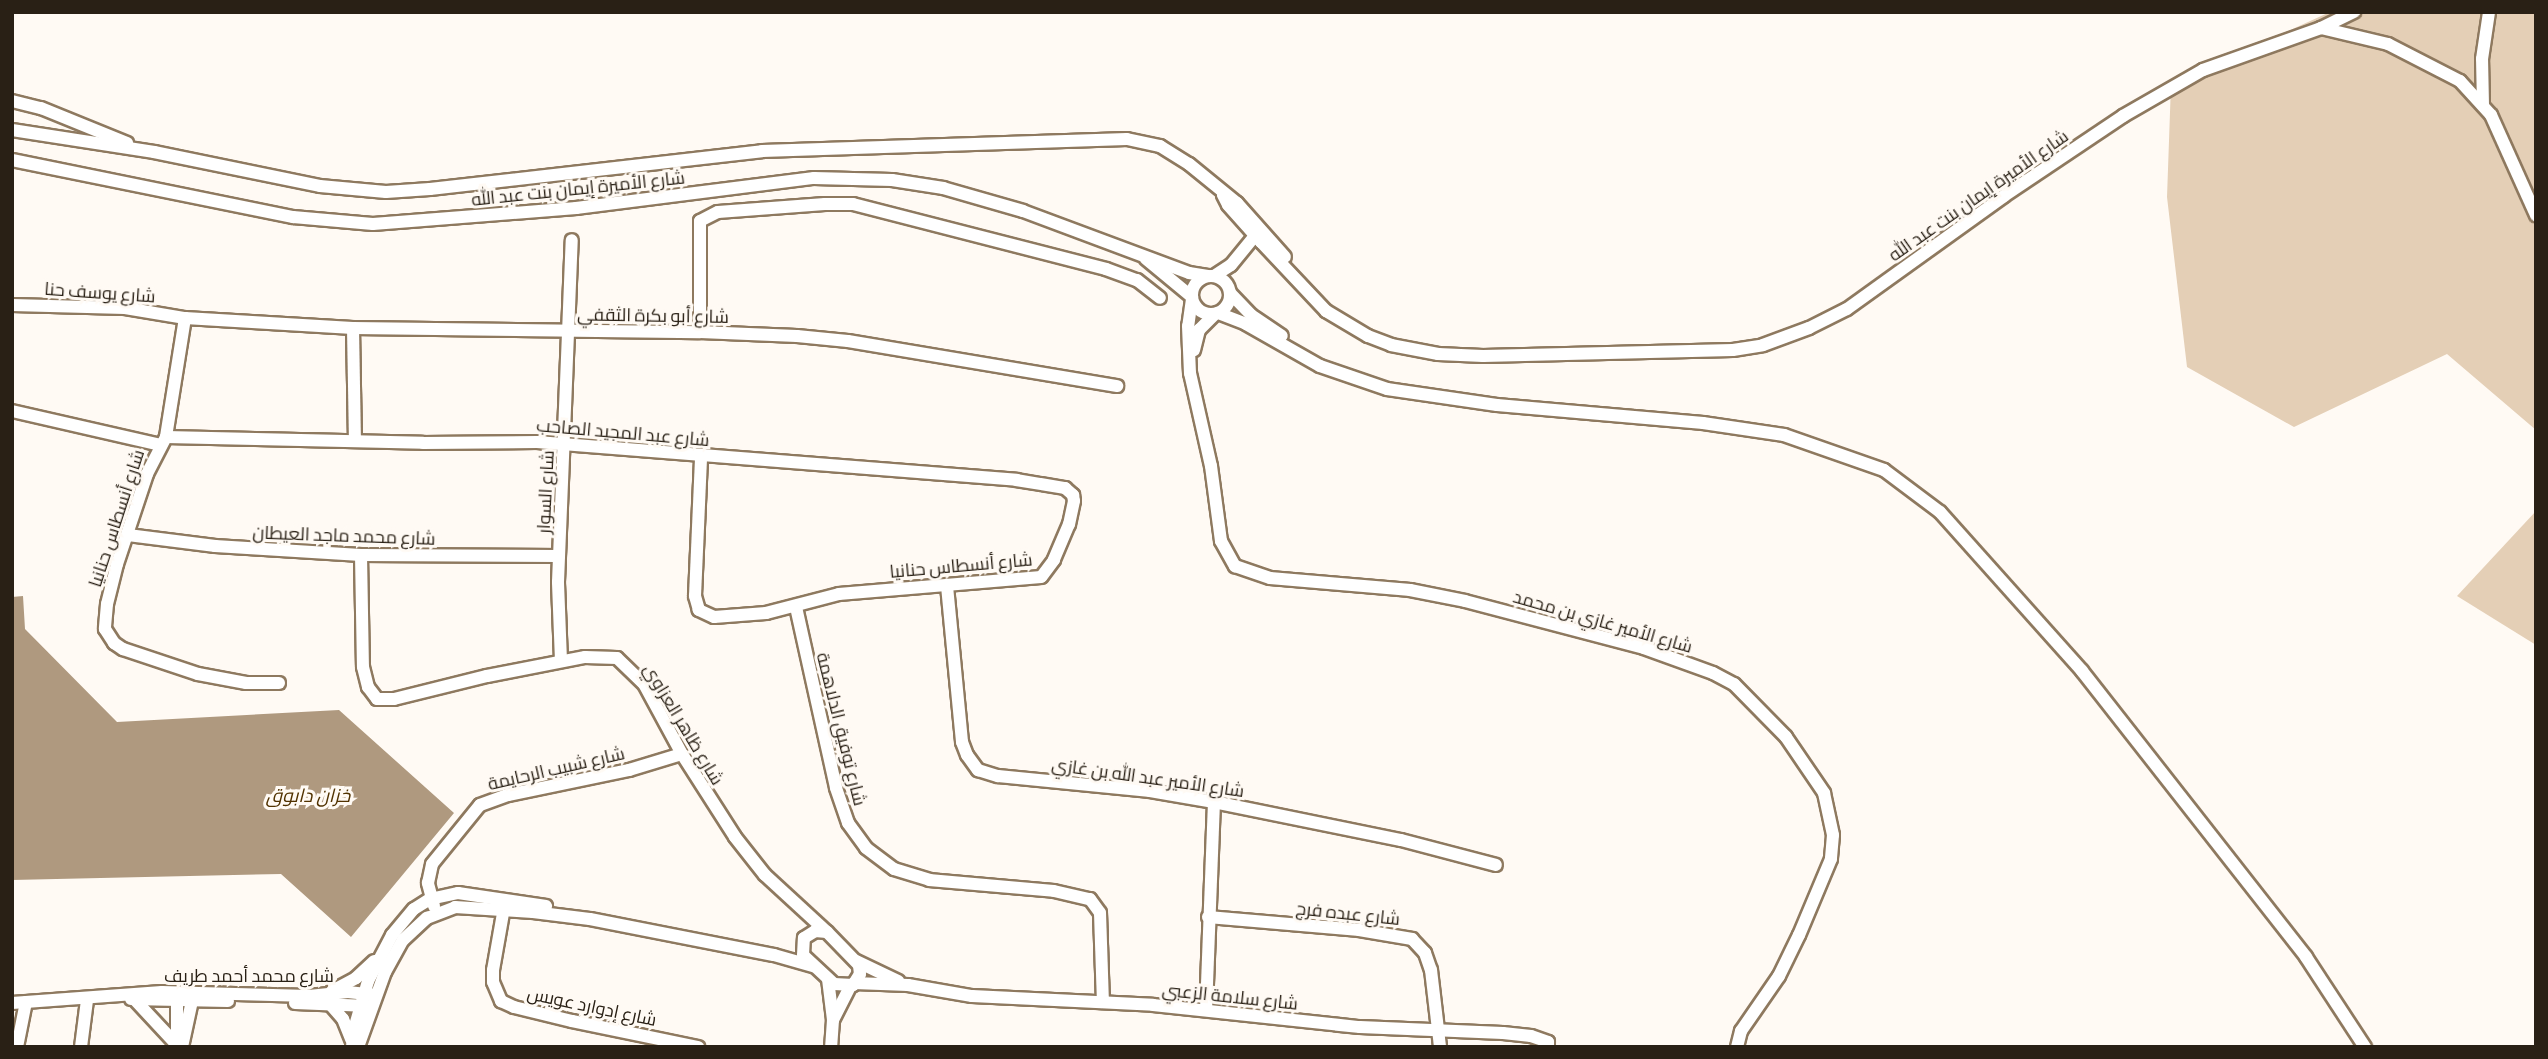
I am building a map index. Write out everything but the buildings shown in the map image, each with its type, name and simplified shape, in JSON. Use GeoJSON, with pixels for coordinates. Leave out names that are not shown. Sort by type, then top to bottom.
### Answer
{"type":"FeatureCollection","features":[{"type":"Feature","properties":{"kind":"street","name":"شارع الأميرة إيمان بنت عبد الله"},"geometry":{"type":"LineString","coordinates":[[154,152],[320,186],[386,192],[444,188],[762,150],[1127,139],[1143,141],[1175,154],[1223,195],[1237,203],[1261,236],[1346,324],[1391,345],[1460,356],[1605,355],[1733,350],[1763,345],[1809,328],[1847,309],[2004,196],[2123,116],[2203,70],[2321,28],[2354,12]]}},
{"type":"Feature","properties":{"kind":"street"},"geometry":{"type":"LineString","coordinates":[[2483,105],[2482,59],[2489,12]]}},
{"type":"Feature","properties":{"kind":"street"},"geometry":{"type":"LineString","coordinates":[[2321,28],[2362,36],[2397,48],[2460,81],[2483,105],[2505,141],[2536,215]]}},
{"type":"Feature","properties":{"kind":"street"},"geometry":{"type":"LineString","coordinates":[[12,101],[154,152]]}},
{"type":"Feature","properties":{"kind":"street"},"geometry":{"type":"LineString","coordinates":[[66,138],[63,128],[70,120]]}},
{"type":"Feature","properties":{"kind":"street"},"geometry":{"type":"LineString","coordinates":[[12,130],[154,152]]}},
{"type":"Feature","properties":{"kind":"street","name":"شارع الأميرة إيمان بنت عبد الله"},"geometry":{"type":"LineString","coordinates":[[12,160],[293,217],[373,224],[576,208],[814,178],[891,180],[943,188],[1010,206],[1189,273],[1211,276]]}},
{"type":"Feature","properties":{"kind":"street"},"geometry":{"type":"LineString","coordinates":[[700,332],[700,221],[718,212],[798,206],[844,204],[877,210],[1116,272],[1137,280],[1160,298]]}},
{"type":"Feature","properties":{"kind":"street"},"geometry":{"type":"LineString","coordinates":[[1193,381],[1188,335],[1195,286],[1227,269],[1261,236]]}},
{"type":"Feature","properties":{"kind":"street"},"geometry":{"type":"LineString","coordinates":[[1193,381],[1196,337],[1203,324],[1228,305],[1237,269],[1261,236]]}},
{"type":"Feature","properties":{"kind":"street","name":"شارع السوار"},"geometry":{"type":"LineString","coordinates":[[561,661],[559,556],[572,240]]}},
{"type":"Feature","properties":{"kind":"street","name":"شارع الأميرة إيمان بنت عبد الله"},"geometry":{"type":"LineString","coordinates":[[1141,254],[1192,298]]}},
{"type":"Feature","properties":{"kind":"street"},"geometry":{"type":"LineString","coordinates":[[1211,276],[1223,280],[1251,315],[1300,348],[1396,388]]}},
{"type":"Feature","properties":{"kind":"street"},"geometry":{"type":"LineString","coordinates":[[1192,298],[1198,309],[1246,324],[1320,366],[1382,388],[1476,402],[1703,423],[1784,435],[1884,470],[1940,512],[2082,671],[2306,957],[2365,1047]]}},
{"type":"Feature","properties":{"kind":"street","name":"شارع يوسف حنا"},"geometry":{"type":"LineString","coordinates":[[12,305],[125,308],[185,318]]}},
{"type":"Feature","properties":{"kind":"street","name":"شارع أبو بكرة الثقفي"},"geometry":{"type":"LineString","coordinates":[[185,318],[353,328],[700,332],[848,341],[1117,386]]}},
{"type":"Feature","properties":{"kind":"street","name":"شارع أنسطاس حنانيا"},"geometry":{"type":"LineString","coordinates":[[185,318],[163,441],[147,474],[117,564],[105,619],[108,637],[114,643],[210,677],[246,683],[279,683]]}},
{"type":"Feature","properties":{"kind":"street"},"geometry":{"type":"LineString","coordinates":[[353,328],[355,441]]}},
{"type":"Feature","properties":{"kind":"street","name":"شارع الأمير غازي بن محمد"},"geometry":{"type":"LineString","coordinates":[[1193,381],[1211,466],[1222,541],[1235,566],[1269,578],[1410,590],[1451,598],[1644,648],[1713,673],[1734,684],[1786,737],[1824,793],[1833,835],[1831,859],[1779,976],[1741,1031],[1737,1047]]}},
{"type":"Feature","properties":{"kind":"street","name":"شارع عبد المجيد الصاحب"},"geometry":{"type":"LineString","coordinates":[[12,411],[163,441],[564,444],[701,457],[984,476],[1058,485],[1073,495]]}},
{"type":"Feature","properties":{"kind":"street","name":"شارع أنسطاس حنانيا"},"geometry":{"type":"LineString","coordinates":[[701,457],[695,596],[699,611],[708,616],[725,618],[796,607],[828,595],[1032,580],[1046,573],[1069,524],[1073,495]]}},
{"type":"Feature","properties":{"kind":"street","name":"شارع محمد ماجد العيطان"},"geometry":{"type":"LineString","coordinates":[[128,535],[215,546],[361,555],[559,556]]}},
{"type":"Feature","properties":{"kind":"street","name":"شارع ظاهر العزاوي"},"geometry":{"type":"LineString","coordinates":[[361,555],[363,667],[368,687],[377,699],[394,698],[561,661],[602,655],[626,663],[644,684],[682,754],[735,837],[765,876],[856,961]]}},
{"type":"Feature","properties":{"kind":"street","name":"شارع الأمير عبد الله بن غازي"},"geometry":{"type":"LineString","coordinates":[[947,586],[962,742],[967,755],[978,770],[998,776],[1150,792],[1214,802],[1401,840],[1496,865]]}},
{"type":"Feature","properties":{"kind":"street","name":"شارع توفيق الدلاهمة"},"geometry":{"type":"LineString","coordinates":[[796,607],[836,788],[848,823],[866,848],[894,869],[929,880],[1054,891],[1090,899],[1100,913],[1103,1002]]}},
{"type":"Feature","properties":{"kind":"street","name":"شارع شبيب الرحايمة"},"geometry":{"type":"LineString","coordinates":[[430,899],[428,883],[432,864],[480,805],[508,795],[629,769],[682,754]]}},
{"type":"Feature","properties":{"kind":"street"},"geometry":{"type":"LineString","coordinates":[[1206,1010],[1214,802]]}},
{"type":"Feature","properties":{"kind":"street"},"geometry":{"type":"LineString","coordinates":[[354,1045],[343,1019],[328,999],[356,978],[383,950],[408,915],[430,899],[458,893],[774,955],[813,966],[828,979],[833,1020],[831,1047]]}},
{"type":"Feature","properties":{"kind":"street"},"geometry":{"type":"LineString","coordinates":[[430,899],[437,912]]}},
{"type":"Feature","properties":{"kind":"street"},"geometry":{"type":"LineString","coordinates":[[368,999],[403,940],[419,924],[437,912],[455,907],[504,904]]}},
{"type":"Feature","properties":{"kind":"street","name":"شارع إدوارد عويس"},"geometry":{"type":"LineString","coordinates":[[504,904],[493,970],[496,993],[501,1000],[549,1015],[698,1047]]}},
{"type":"Feature","properties":{"kind":"street","name":"شارع ظاهر العزاوي"},"geometry":{"type":"LineString","coordinates":[[794,904],[803,940],[803,955],[813,966]]}},
{"type":"Feature","properties":{"kind":"street","name":"شارع عبده فرج"},"geometry":{"type":"LineString","coordinates":[[1208,917],[1359,930],[1412,939],[1425,953],[1431,970],[1440,1047]]}},
{"type":"Feature","properties":{"kind":"street"},"geometry":{"type":"LineString","coordinates":[[774,955],[803,940],[815,930],[827,932]]}},
{"type":"Feature","properties":{"kind":"street"},"geometry":{"type":"LineString","coordinates":[[354,1045],[383,950]]}},
{"type":"Feature","properties":{"kind":"street"},"geometry":{"type":"LineString","coordinates":[[833,1020],[860,969],[856,961]]}},
{"type":"Feature","properties":{"kind":"street","name":"شارع سلامة الزعبي"},"geometry":{"type":"LineString","coordinates":[[856,961],[908,985]]}},
{"type":"Feature","properties":{"kind":"street","name":"شارع سلامة الزعبي"},"geometry":{"type":"LineString","coordinates":[[828,979],[838,986],[908,985],[972,996],[1103,1002],[1360,1027],[1439,1028],[1531,1036],[1548,1044]]}},
{"type":"Feature","properties":{"kind":"street"},"geometry":{"type":"LineString","coordinates":[[129,998],[179,1046]]}},
{"type":"Feature","properties":{"kind":"street","name":"شارع محمد أحمد طريف"},"geometry":{"type":"LineString","coordinates":[[12,1003],[129,998],[368,999]]}},
{"type":"Feature","properties":{"kind":"street"},"geometry":{"type":"LineString","coordinates":[[177,998],[179,1046]]}},
{"type":"Feature","properties":{"kind":"street"},"geometry":{"type":"LineString","coordinates":[[179,1046],[193,998]]}},
{"type":"Feature","properties":{"kind":"street"},"geometry":{"type":"LineString","coordinates":[[81,1047],[87,1000]]}},
{"type":"Feature","properties":{"kind":"street"},"geometry":{"type":"LineString","coordinates":[[17,1047],[26,1002]]}},
{"type":"Feature","properties":{"kind":"shaded area"},"geometry":{"type":"Polygon","coordinates":[[[2330,12],[2536,12],[2536,430],[2447,354],[2294,427],[2187,367],[2167,197],[2171,84],[2330,12]]]}},
{"type":"Feature","properties":{"kind":"shaded area"},"geometry":{"type":"Polygon","coordinates":[[[2536,511],[2536,645],[2457,596],[2536,511]]]}},
{"type":"Feature","properties":{"kind":"water","name":"خزان دابوق"},"geometry":{"type":"Polygon","coordinates":[[[23,596],[25,629],[117,722],[339,710],[454,813],[351,937],[281,874],[12,880],[12,597],[23,596]]]}}]}
